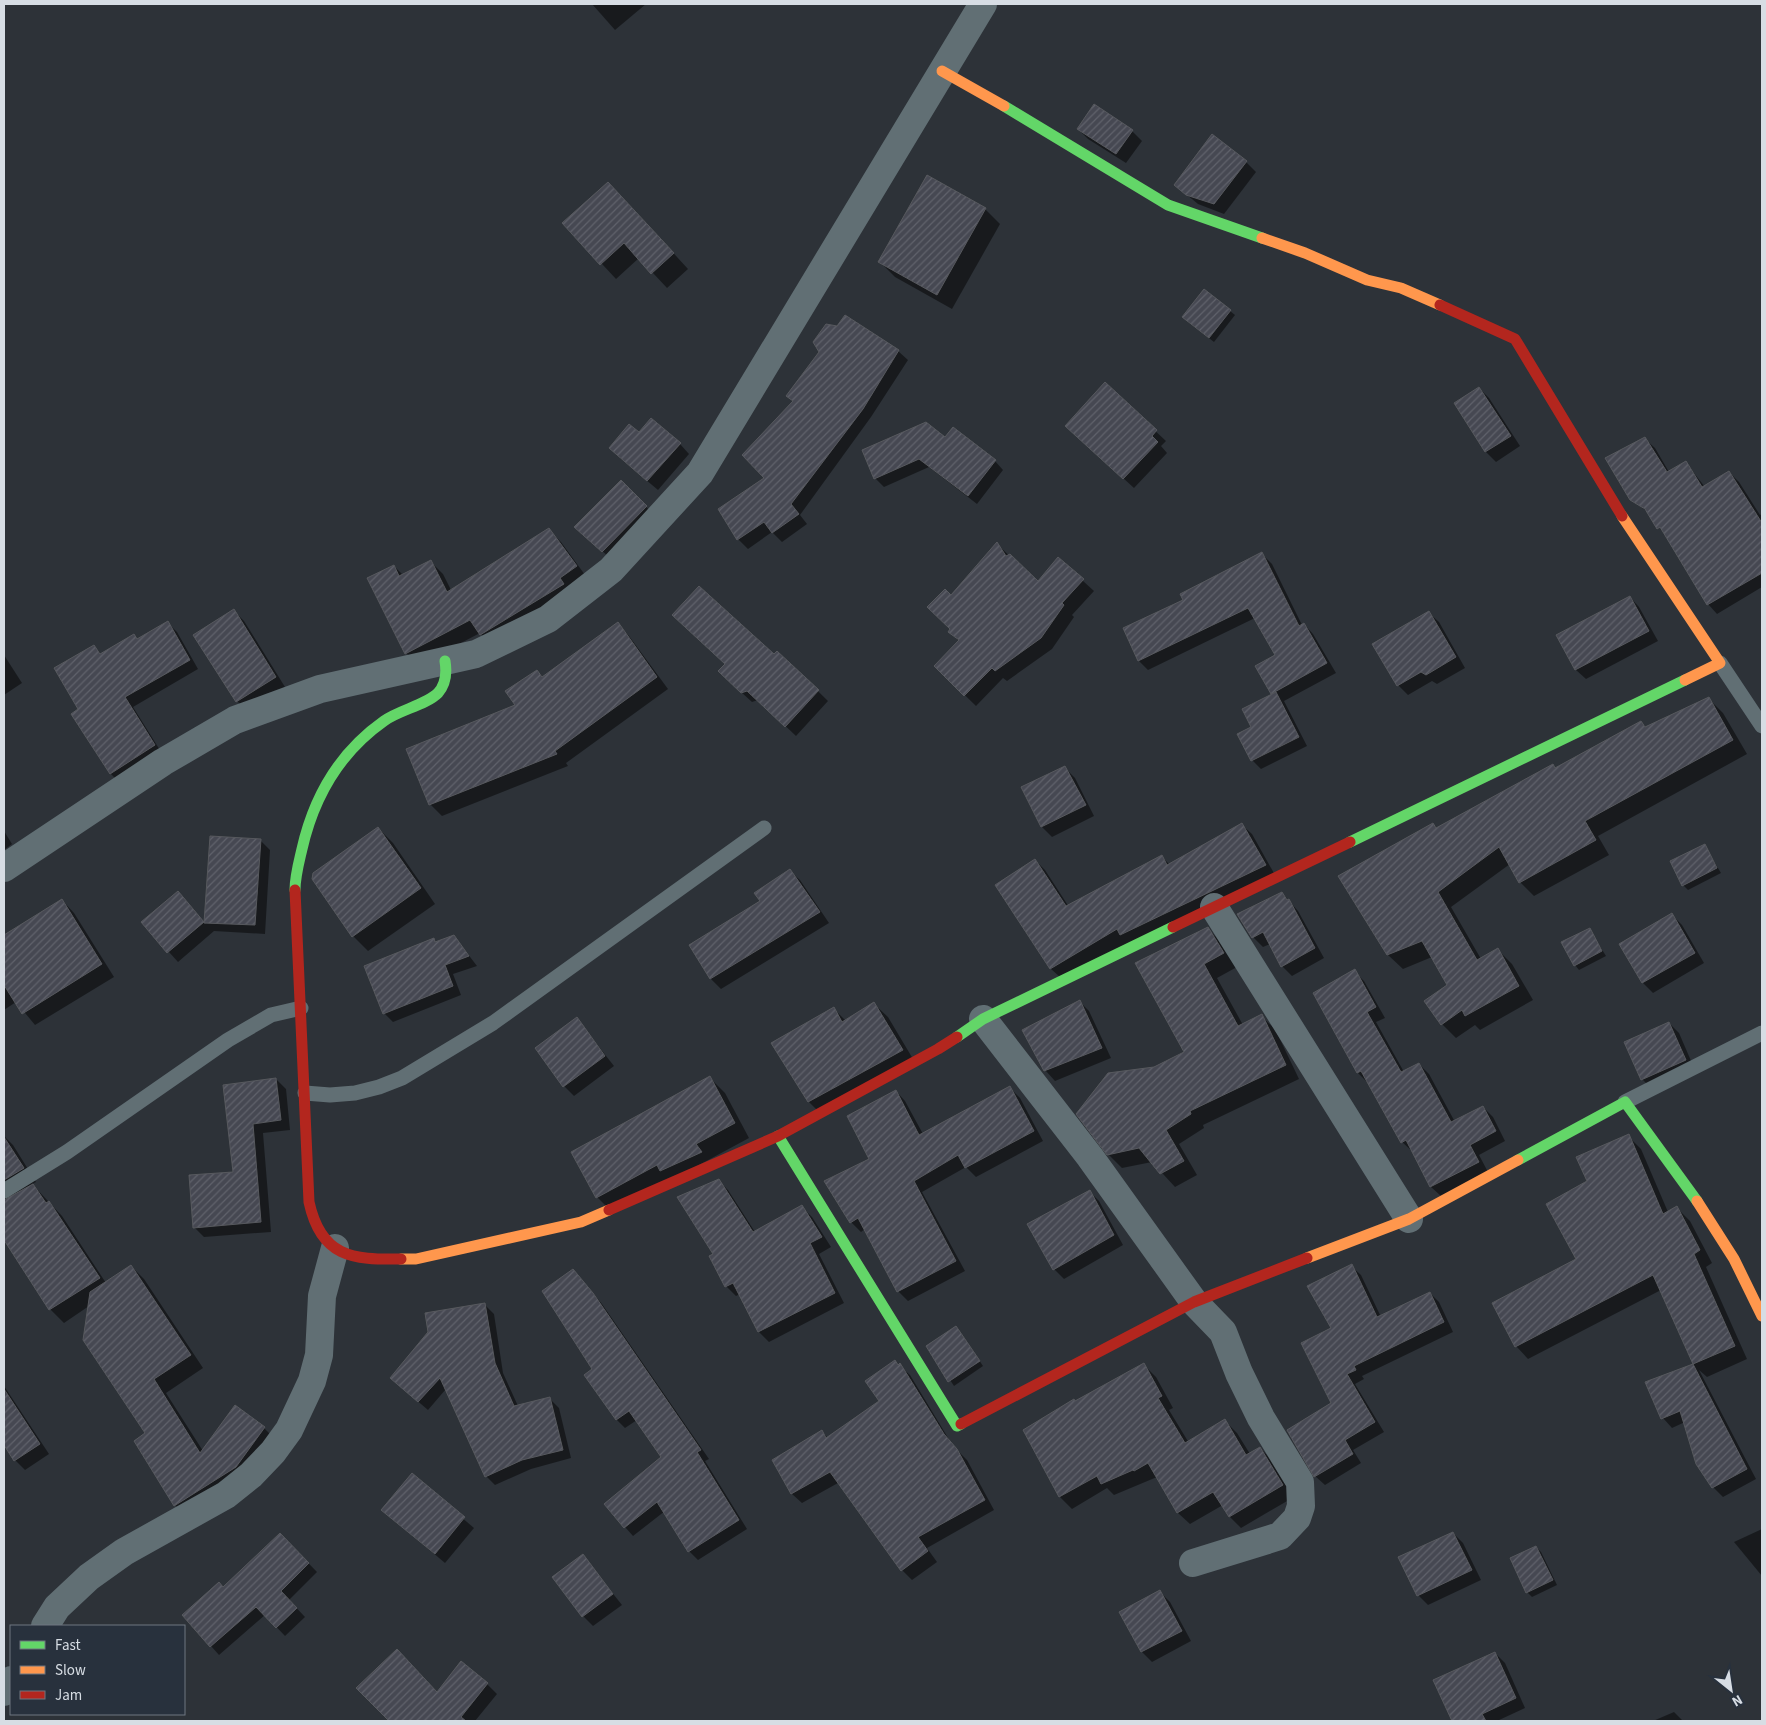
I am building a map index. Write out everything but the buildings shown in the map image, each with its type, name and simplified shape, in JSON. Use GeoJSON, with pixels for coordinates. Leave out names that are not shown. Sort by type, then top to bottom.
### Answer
{"type":"FeatureCollection","features":[{"type":"Feature","properties":{"kind":"street"},"geometry":{"type":"LineString","coordinates":[[4,868],[163,762],[235,720],[320,689],[476,654],[548,619],[611,570],[700,473],[983,4]]}},
{"type":"Feature","properties":{"kind":"street"},"geometry":{"type":"LineString","coordinates":[[445,661],[447,677],[440,692],[434,697],[386,719],[350,749],[322,789],[308,820],[299,852],[295,886],[309,1202],[312,1220],[322,1236],[335,1248],[350,1256],[366,1260],[416,1259],[581,1222],[778,1136],[938,1049],[983,1019],[1720,663],[1619,511],[1515,339],[1401,288],[1367,280],[1305,253],[1168,206],[1044,128],[942,71]]}},
{"type":"Feature","properties":{"kind":"street"},"geometry":{"type":"LineString","coordinates":[[1214,907],[1409,1219]]}},
{"type":"Feature","properties":{"kind":"street"},"geometry":{"type":"LineString","coordinates":[[983,1019],[1090,1157],[1194,1302],[1223,1332],[1242,1380],[1261,1418],[1286,1461],[1295,1471],[1302,1494],[1297,1518],[1280,1536],[1193,1563]]}},
{"type":"Feature","properties":{"kind":"street"},"geometry":{"type":"LineString","coordinates":[[778,1136],[957,1426],[1194,1302],[1409,1219],[1625,1102],[1670,1161],[1711,1220],[1748,1283],[1762,1316]]}},
{"type":"Feature","properties":{"kind":"street"},"geometry":{"type":"LineString","coordinates":[[46,1625],[57,1607],[89,1577],[124,1552],[160,1530],[199,1512],[226,1495],[251,1475],[273,1452],[289,1430],[312,1381],[318,1355],[318,1325],[322,1296],[335,1248]]}},
{"type":"Feature","properties":{"kind":"lane"},"geometry":{"type":"LineString","coordinates":[[1720,663],[1762,726]]}},
{"type":"Feature","properties":{"kind":"lane"},"geometry":{"type":"LineString","coordinates":[[305,1093],[330,1095],[355,1093],[379,1087],[402,1078],[493,1023],[764,828]]}},
{"type":"Feature","properties":{"kind":"lane"},"geometry":{"type":"LineString","coordinates":[[4,1191],[67,1152],[228,1040],[272,1015],[301,1008]]}},
{"type":"Feature","properties":{"kind":"lane"},"geometry":{"type":"LineString","coordinates":[[1625,1102],[1762,1033]]}},
{"type":"Feature","properties":{"kind":"traffic: fast"},"geometry":{"type":"LineString","coordinates":[[1004,106],[1168,205],[1262,238]]}},
{"type":"Feature","properties":{"kind":"traffic: fast"},"geometry":{"type":"LineString","coordinates":[[295,890],[297,869],[307,830],[322,793],[331,777],[342,761],[368,733],[390,717],[427,701],[438,693],[443,686],[445,678],[445,661]]}},
{"type":"Feature","properties":{"kind":"traffic: fast"},"geometry":{"type":"LineString","coordinates":[[1350,842],[1685,680]]}},
{"type":"Feature","properties":{"kind":"traffic: fast"},"geometry":{"type":"LineString","coordinates":[[957,1037],[983,1019],[1173,927]]}},
{"type":"Feature","properties":{"kind":"traffic: fast"},"geometry":{"type":"LineString","coordinates":[[1518,1160],[1625,1102],[1697,1201]]}},
{"type":"Feature","properties":{"kind":"traffic: fast"},"geometry":{"type":"LineString","coordinates":[[778,1136],[957,1426],[961,1424]]}},
{"type":"Feature","properties":{"kind":"traffic: slow"},"geometry":{"type":"LineString","coordinates":[[942,71],[1004,106]]}},
{"type":"Feature","properties":{"kind":"traffic: slow"},"geometry":{"type":"LineString","coordinates":[[1262,238],[1305,253],[1367,280],[1401,288],[1440,305]]}},
{"type":"Feature","properties":{"kind":"traffic: slow"},"geometry":{"type":"LineString","coordinates":[[1622,516],[1720,663],[1685,680]]}},
{"type":"Feature","properties":{"kind":"traffic: slow"},"geometry":{"type":"LineString","coordinates":[[1307,1258],[1409,1219],[1518,1160]]}},
{"type":"Feature","properties":{"kind":"traffic: slow"},"geometry":{"type":"LineString","coordinates":[[1697,1201],[1734,1259],[1762,1316]]}},
{"type":"Feature","properties":{"kind":"traffic: slow"},"geometry":{"type":"LineString","coordinates":[[401,1259],[416,1259],[581,1222],[609,1210]]}},
{"type":"Feature","properties":{"kind":"traffic: jam"},"geometry":{"type":"LineString","coordinates":[[1440,305],[1515,339],[1622,516]]}},
{"type":"Feature","properties":{"kind":"traffic: jam"},"geometry":{"type":"LineString","coordinates":[[1173,927],[1350,842]]}},
{"type":"Feature","properties":{"kind":"traffic: jam"},"geometry":{"type":"LineString","coordinates":[[295,890],[309,1202],[314,1220],[330,1244],[341,1252],[368,1258],[401,1259]]}},
{"type":"Feature","properties":{"kind":"traffic: jam"},"geometry":{"type":"LineString","coordinates":[[609,1210],[778,1136],[957,1037]]}},
{"type":"Feature","properties":{"kind":"traffic: jam"},"geometry":{"type":"LineString","coordinates":[[961,1424],[1194,1302],[1307,1258]]}}]}
